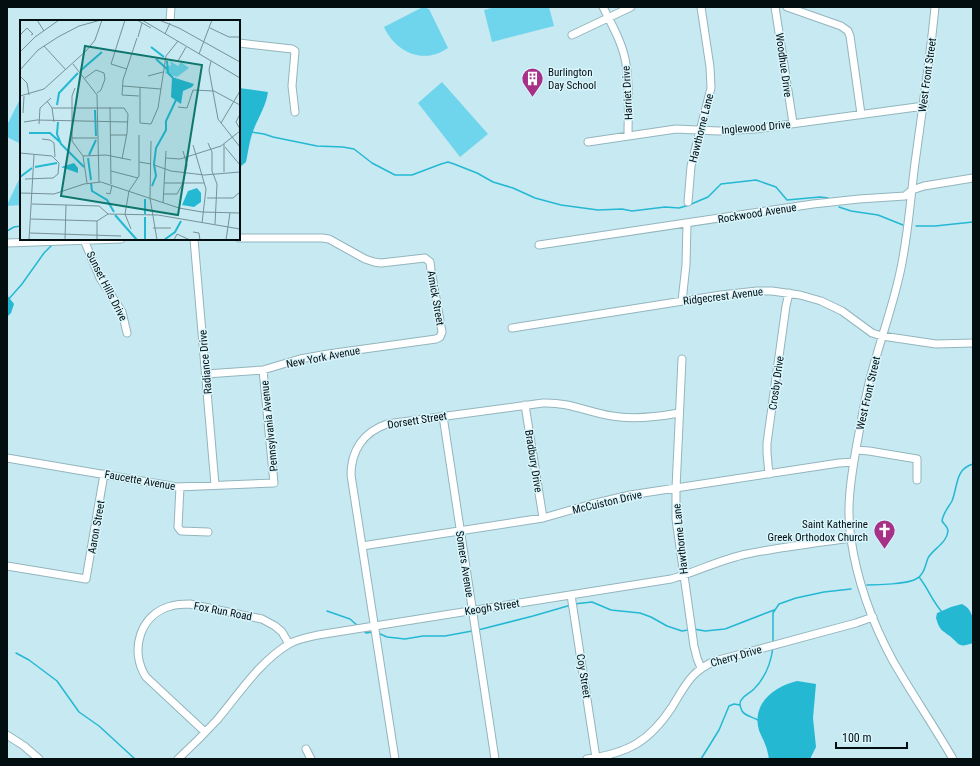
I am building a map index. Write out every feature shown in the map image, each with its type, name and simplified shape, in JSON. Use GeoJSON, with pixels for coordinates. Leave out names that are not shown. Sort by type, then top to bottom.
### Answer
{"type":"FeatureCollection","features":[{"type":"Feature","properties":{"kind":"street"},"geometry":{"type":"LineString","coordinates":[[170,20],[171,7]]}},
{"type":"Feature","properties":{"kind":"street","name":"Harriet Drive"},"geometry":{"type":"LineString","coordinates":[[603,7],[622,48],[626,64],[628,90],[628,135]]}},
{"type":"Feature","properties":{"kind":"street"},"geometry":{"type":"LineString","coordinates":[[572,35],[631,7]]}},
{"type":"Feature","properties":{"kind":"street","name":"Hawthorne Lane"},"geometry":{"type":"LineString","coordinates":[[688,202],[691,166],[709,99],[711,80],[701,7]]}},
{"type":"Feature","properties":{"kind":"street","name":"Woodhue Drive"},"geometry":{"type":"LineString","coordinates":[[776,7],[792,123]]}},
{"type":"Feature","properties":{"kind":"street"},"geometry":{"type":"LineString","coordinates":[[787,7],[841,26],[848,31],[850,36],[861,114]]}},
{"type":"Feature","properties":{"kind":"street","name":"West Front Street"},"geometry":{"type":"LineString","coordinates":[[935,7],[924,106],[902,264],[868,384],[854,462],[849,502],[851,538],[863,588],[873,617],[893,660],[953,759]]}},
{"type":"Feature","properties":{"kind":"street"},"geometry":{"type":"LineString","coordinates":[[240,43],[295,51],[292,86],[295,112]]}},
{"type":"Feature","properties":{"kind":"street","name":"Inglewood Drive"},"geometry":{"type":"LineString","coordinates":[[588,142],[676,129],[737,130],[924,106]]}},
{"type":"Feature","properties":{"kind":"street","name":"Rockwood Avenue"},"geometry":{"type":"LineString","coordinates":[[539,245],[813,204],[905,196],[912,190],[924,186],[973,178]]}},
{"type":"Feature","properties":{"kind":"street"},"geometry":{"type":"LineString","coordinates":[[682,301],[686,265],[687,224]]}},
{"type":"Feature","properties":{"kind":"street","name":"Amick Street"},"geometry":{"type":"LineString","coordinates":[[240,238],[322,238],[329,239],[365,259],[374,262],[386,262],[419,257],[427,259],[432,270],[442,326],[440,337]]}},
{"type":"Feature","properties":{"kind":"street"},"geometry":{"type":"LineString","coordinates":[[7,243],[84,240]]}},
{"type":"Feature","properties":{"kind":"street","name":"Sunset Hills Drive"},"geometry":{"type":"LineString","coordinates":[[84,240],[100,278],[122,312],[127,333]]}},
{"type":"Feature","properties":{"kind":"street","name":"Radiance Drive"},"geometry":{"type":"LineString","coordinates":[[194,240],[215,485]]}},
{"type":"Feature","properties":{"kind":"street","name":"Ridgecrest Avenue"},"geometry":{"type":"LineString","coordinates":[[512,328],[548,324],[682,301],[758,290],[811,297],[842,311],[867,330],[882,336],[936,344],[973,343]]}},
{"type":"Feature","properties":{"kind":"street","name":"Crosby Drive"},"geometry":{"type":"LineString","coordinates":[[769,474],[767,443],[789,293]]}},
{"type":"Feature","properties":{"kind":"street","name":"New York Avenue"},"geometry":{"type":"LineString","coordinates":[[206,374],[263,370],[300,359],[436,339],[440,337]]}},
{"type":"Feature","properties":{"kind":"street","name":"Hawthorne Lane"},"geometry":{"type":"LineString","coordinates":[[682,359],[676,519],[694,646],[701,668]]}},
{"type":"Feature","properties":{"kind":"street","name":"Pennsylvania Avenue"},"geometry":{"type":"LineString","coordinates":[[263,370],[274,483]]}},
{"type":"Feature","properties":{"kind":"street","name":"Dorsett Street"},"geometry":{"type":"LineString","coordinates":[[395,759],[351,475],[352,460],[359,444],[369,433],[386,424],[543,403],[564,404],[612,416],[636,418],[679,413]]}},
{"type":"Feature","properties":{"kind":"street","name":"Bradbury Drive"},"geometry":{"type":"LineString","coordinates":[[525,405],[543,518]]}},
{"type":"Feature","properties":{"kind":"street","name":"Somers Avenue"},"geometry":{"type":"LineString","coordinates":[[443,416],[496,759]]}},
{"type":"Feature","properties":{"kind":"street"},"geometry":{"type":"LineString","coordinates":[[856,450],[917,459],[917,480]]}},
{"type":"Feature","properties":{"kind":"street","name":"Faucette Avenue"},"geometry":{"type":"LineString","coordinates":[[7,458],[180,487],[274,483]]}},
{"type":"Feature","properties":{"kind":"street","name":"McCuiston Drive"},"geometry":{"type":"LineString","coordinates":[[362,546],[543,518],[613,499],[676,488],[854,462]]}},
{"type":"Feature","properties":{"kind":"street","name":"Aaron Street"},"geometry":{"type":"LineString","coordinates":[[7,566],[86,579],[104,474]]}},
{"type":"Feature","properties":{"kind":"street"},"geometry":{"type":"LineString","coordinates":[[180,487],[178,527],[181,530],[208,532]]}},
{"type":"Feature","properties":{"kind":"street","name":"Keogh Street"},"geometry":{"type":"LineString","coordinates":[[178,759],[205,732],[262,666],[289,644],[318,634],[653,582],[684,575],[722,561],[747,554],[851,538]]}},
{"type":"Feature","properties":{"kind":"street","name":"Coy Street"},"geometry":{"type":"LineString","coordinates":[[572,595],[596,758]]}},
{"type":"Feature","properties":{"kind":"street","name":"Fox Run Road"},"geometry":{"type":"LineString","coordinates":[[205,732],[146,677],[142,670],[137,655],[138,644],[142,629],[150,618],[166,608],[180,604],[190,604],[266,620],[282,632],[289,644]]}},
{"type":"Feature","properties":{"kind":"street","name":"Cherry Drive"},"geometry":{"type":"LineString","coordinates":[[587,759],[616,754],[631,748],[650,734],[666,716],[693,674],[715,661],[856,623],[873,617]]}},
{"type":"Feature","properties":{"kind":"street"},"geometry":{"type":"LineString","coordinates":[[7,735],[24,746],[39,759]]}},
{"type":"Feature","properties":{"kind":"street"},"geometry":{"type":"LineString","coordinates":[[306,749],[311,759]]}},
{"type":"Feature","properties":{"kind":"shaded area"},"geometry":{"type":"Polygon","coordinates":[[[423,7],[429,9],[448,48],[438,54],[420,56],[405,51],[393,41],[384,27],[423,7]]]}},
{"type":"Feature","properties":{"kind":"shaded area"},"geometry":{"type":"Polygon","coordinates":[[[495,7],[549,7],[554,26],[492,42],[484,10],[495,7]]]}},
{"type":"Feature","properties":{"kind":"shaded area"},"geometry":{"type":"Polygon","coordinates":[[[442,82],[488,134],[460,157],[418,103],[442,82]]]}},
{"type":"Feature","properties":{"kind":"shaded area"},"geometry":{"type":"Polygon","coordinates":[[[240,88],[268,92],[252,134],[246,162],[240,167],[240,88]]]}},
{"type":"Feature","properties":{"kind":"shaded area"},"geometry":{"type":"Polygon","coordinates":[[[20,99],[20,144],[7,137],[7,125],[20,99]]]}},
{"type":"Feature","properties":{"kind":"shaded area"},"geometry":{"type":"Polygon","coordinates":[[[20,177],[20,205],[7,205],[20,177]]]}},
{"type":"Feature","properties":{"kind":"shaded area"},"geometry":{"type":"Polygon","coordinates":[[[7,295],[14,304],[11,313],[7,317],[7,295]]]}},
{"type":"Feature","properties":{"kind":"shaded area"},"geometry":{"type":"Polygon","coordinates":[[[962,604],[970,611],[973,621],[973,643],[965,645],[958,644],[941,629],[936,618],[937,613],[962,604]]]}},
{"type":"Feature","properties":{"kind":"shaded area"},"geometry":{"type":"Polygon","coordinates":[[[797,681],[816,684],[813,718],[816,747],[810,759],[769,759],[758,726],[759,709],[768,696],[774,691],[789,683],[797,681]]]}},
{"type":"Feature","properties":{"kind":"waterway"},"geometry":{"type":"LineString","coordinates":[[251,132],[317,146],[354,149],[372,163],[395,175],[412,175],[448,162],[477,173],[493,182],[513,188],[535,198],[561,205],[598,210],[622,209],[632,211],[665,207],[679,208],[708,197],[721,184],[756,180],[776,187],[787,200],[820,197],[828,198]]}},
{"type":"Feature","properties":{"kind":"waterway"},"geometry":{"type":"LineString","coordinates":[[839,207],[851,211],[878,215],[903,225]]}},
{"type":"Feature","properties":{"kind":"waterway"},"geometry":{"type":"LineString","coordinates":[[916,226],[935,226],[973,222]]}},
{"type":"Feature","properties":{"kind":"waterway"},"geometry":{"type":"LineString","coordinates":[[7,231],[14,227],[20,226]]}},
{"type":"Feature","properties":{"kind":"waterway"},"geometry":{"type":"LineString","coordinates":[[7,301],[22,284],[44,253],[52,245]]}},
{"type":"Feature","properties":{"kind":"waterway"},"geometry":{"type":"LineString","coordinates":[[867,585],[907,582],[912,581],[921,575],[928,558],[943,542],[947,535],[947,527],[942,521],[952,501],[960,474],[967,466],[973,464]]}},
{"type":"Feature","properties":{"kind":"waterway"},"geometry":{"type":"LineString","coordinates":[[919,577],[942,612]]}},
{"type":"Feature","properties":{"kind":"waterway"},"geometry":{"type":"LineString","coordinates":[[773,643],[773,613],[779,604],[796,598],[824,592],[851,589]]}},
{"type":"Feature","properties":{"kind":"waterway"},"geometry":{"type":"LineString","coordinates":[[574,604],[592,602],[611,610],[640,613],[667,626],[682,631],[688,630]]}},
{"type":"Feature","properties":{"kind":"waterway"},"geometry":{"type":"LineString","coordinates":[[478,630],[571,605]]}},
{"type":"Feature","properties":{"kind":"waterway"},"geometry":{"type":"LineString","coordinates":[[694,629],[705,631],[725,629],[774,610]]}},
{"type":"Feature","properties":{"kind":"waterway"},"geometry":{"type":"LineString","coordinates":[[327,611],[350,619],[358,626]]}},
{"type":"Feature","properties":{"kind":"waterway"},"geometry":{"type":"LineString","coordinates":[[364,631],[366,633],[373,632]]}},
{"type":"Feature","properties":{"kind":"waterway"},"geometry":{"type":"LineString","coordinates":[[378,633],[387,637],[405,639],[423,636],[445,636],[472,631]]}},
{"type":"Feature","properties":{"kind":"waterway"},"geometry":{"type":"LineString","coordinates":[[758,720],[743,713],[740,702],[758,685],[771,659],[773,647]]}},
{"type":"Feature","properties":{"kind":"waterway"},"geometry":{"type":"LineString","coordinates":[[16,653],[29,660],[57,681],[79,712],[99,726],[135,759]]}},
{"type":"Feature","properties":{"kind":"waterway"},"geometry":{"type":"LineString","coordinates":[[701,759],[719,730],[729,706],[734,704],[740,705]]}},
{"type":"Feature","properties":{"kind":"place","name":"Burlington Day School"},"geometry":{"type":"Point","coordinates":[532,98]}},
{"type":"Feature","properties":{"kind":"place","name":"Saint Katherine Greek Orthodox Church"},"geometry":{"type":"Point","coordinates":[884,550]}}]}
